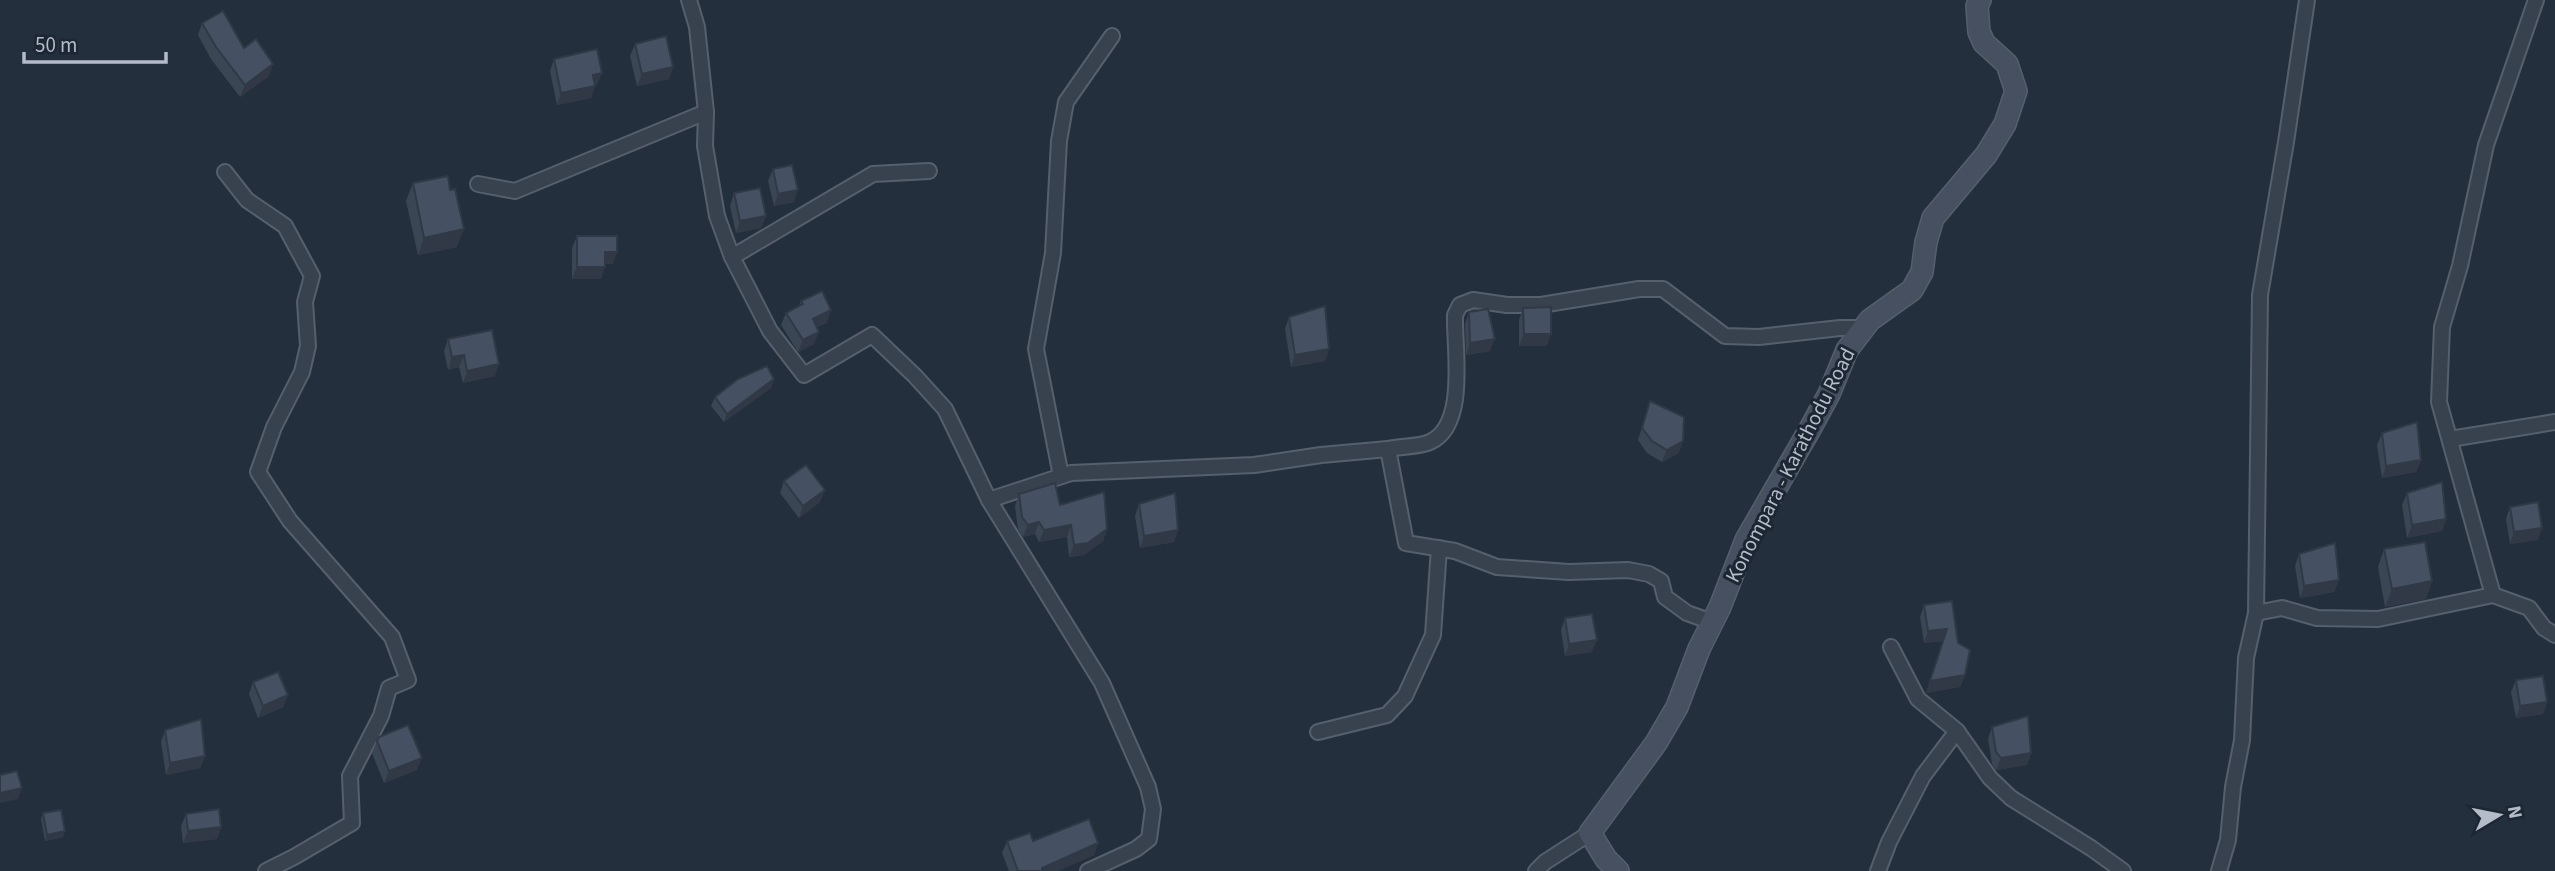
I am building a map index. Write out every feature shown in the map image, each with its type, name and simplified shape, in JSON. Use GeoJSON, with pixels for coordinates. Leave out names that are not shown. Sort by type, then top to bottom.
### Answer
{"type":"FeatureCollection","features":[{"type":"Feature","properties":{"kind":"main road","name":"Konompara - Karathodu Road"},"geometry":{"type":"LineString","coordinates":[[1590,833],[1656,743],[1677,707],[1746,540],[1829,394],[1847,350],[1870,320],[1912,290],[1922,272],[1933,218],[1986,155],[2006,124],[2016,90],[2007,64],[1984,43],[1979,32],[1977,6],[1980,0]]}},
{"type":"Feature","properties":{"kind":"main road"},"geometry":{"type":"LineString","coordinates":[[1590,833],[1606,859],[1618,871]]}},
{"type":"Feature","properties":{"kind":"street"},"geometry":{"type":"LineString","coordinates":[[689,0],[697,27],[706,112],[705,146],[717,216],[732,257],[770,331],[804,375],[872,335],[945,409],[989,500],[1102,683],[1148,787],[1153,809],[1149,839],[1136,849],[1088,871]]}},
{"type":"Feature","properties":{"kind":"street"},"geometry":{"type":"LineString","coordinates":[[2219,871],[2228,840],[2233,787],[2242,740],[2246,657],[2256,613],[2260,295],[2307,0]]}},
{"type":"Feature","properties":{"kind":"street"},"geometry":{"type":"LineString","coordinates":[[2493,594],[2440,402],[2442,327],[2460,267],[2486,145],[2536,0]]}},
{"type":"Feature","properties":{"kind":"street"},"geometry":{"type":"LineString","coordinates":[[1061,476],[1036,349],[1053,253],[1059,141],[1066,102],[1112,36]]}},
{"type":"Feature","properties":{"kind":"street"},"geometry":{"type":"LineString","coordinates":[[478,184],[515,191],[706,112]]}},
{"type":"Feature","properties":{"kind":"street"},"geometry":{"type":"LineString","coordinates":[[732,257],[873,174],[929,171]]}},
{"type":"Feature","properties":{"kind":"street"},"geometry":{"type":"LineString","coordinates":[[225,172],[247,200],[285,226],[312,276],[305,302],[308,346],[302,372],[274,427],[258,472],[289,522],[391,637],[408,680],[389,688],[381,716],[350,776],[352,823],[266,871]]}},
{"type":"Feature","properties":{"kind":"street"},"geometry":{"type":"LineString","coordinates":[[989,500],[1071,473],[1254,465],[1428,443],[1439,436],[1448,424],[1455,405],[1455,315],[1460,305],[1473,300],[1507,305],[1541,305],[1639,289],[1663,289],[1725,336],[1759,337],[1864,328]]}},
{"type":"Feature","properties":{"kind":"street"},"geometry":{"type":"LineString","coordinates":[[2450,439],[2555,422]]}},
{"type":"Feature","properties":{"kind":"street"},"geometry":{"type":"LineString","coordinates":[[1388,449],[1406,543],[1455,551],[1497,567],[1569,572],[1628,570],[1649,573],[1661,581],[1665,597],[1687,613],[1712,622]]}},
{"type":"Feature","properties":{"kind":"street"},"geometry":{"type":"LineString","coordinates":[[1318,732],[1387,715],[1405,696],[1433,635],[1439,548]]}},
{"type":"Feature","properties":{"kind":"street"},"geometry":{"type":"LineString","coordinates":[[2256,613],[2282,608],[2317,618],[2378,619],[2493,594],[2529,608],[2544,628],[2555,635]]}},
{"type":"Feature","properties":{"kind":"street"},"geometry":{"type":"LineString","coordinates":[[1891,647],[1918,699],[1957,731],[1990,778],[2011,798],[2123,871]]}},
{"type":"Feature","properties":{"kind":"street"},"geometry":{"type":"LineString","coordinates":[[1878,871],[1889,842],[1923,776],[1957,731]]}},
{"type":"Feature","properties":{"kind":"street"},"geometry":{"type":"LineString","coordinates":[[1536,871],[1545,862],[1590,833]]}},
{"type":"Feature","properties":{"kind":"building"},"geometry":{"type":"Polygon","coordinates":[[[223,11],[244,48],[256,39],[273,64],[245,85],[216,47],[202,23],[223,11]]]}},
{"type":"Feature","properties":{"kind":"building"},"geometry":{"type":"Polygon","coordinates":[[[666,36],[673,67],[642,74],[635,44],[666,36]]]}},
{"type":"Feature","properties":{"kind":"building"},"geometry":{"type":"Polygon","coordinates":[[[597,49],[602,73],[593,75],[595,86],[561,93],[554,59],[597,49]]]}},
{"type":"Feature","properties":{"kind":"building"},"geometry":{"type":"Polygon","coordinates":[[[792,165],[798,190],[778,194],[773,169],[792,165]]]}},
{"type":"Feature","properties":{"kind":"building"},"geometry":{"type":"Polygon","coordinates":[[[448,176],[450,190],[455,189],[464,229],[424,238],[413,183],[448,176]]]}},
{"type":"Feature","properties":{"kind":"building"},"geometry":{"type":"Polygon","coordinates":[[[760,188],[766,216],[740,221],[734,193],[760,188]]]}},
{"type":"Feature","properties":{"kind":"building"},"geometry":{"type":"Polygon","coordinates":[[[577,236],[617,236],[617,252],[605,252],[605,267],[577,267],[577,236]]]}},
{"type":"Feature","properties":{"kind":"building"},"geometry":{"type":"Polygon","coordinates":[[[822,291],[831,310],[813,319],[819,332],[803,340],[786,313],[803,304],[801,301],[822,291]]]}},
{"type":"Feature","properties":{"kind":"building"},"geometry":{"type":"Polygon","coordinates":[[[1325,306],[1329,349],[1295,355],[1289,317],[1325,306]]]}},
{"type":"Feature","properties":{"kind":"building"},"geometry":{"type":"Polygon","coordinates":[[[1551,307],[1551,334],[1524,334],[1523,308],[1551,307]]]}},
{"type":"Feature","properties":{"kind":"building"},"geometry":{"type":"Polygon","coordinates":[[[1488,309],[1495,339],[1470,343],[1469,312],[1488,309]]]}},
{"type":"Feature","properties":{"kind":"building"},"geometry":{"type":"Polygon","coordinates":[[[492,330],[499,364],[467,371],[464,355],[452,357],[448,339],[492,330]]]}},
{"type":"Feature","properties":{"kind":"building"},"geometry":{"type":"Polygon","coordinates":[[[767,366],[774,379],[727,414],[715,397],[738,379],[767,366]]]}},
{"type":"Feature","properties":{"kind":"building"},"geometry":{"type":"Polygon","coordinates":[[[1650,401],[1684,417],[1683,441],[1667,450],[1652,441],[1642,428],[1650,401]]]}},
{"type":"Feature","properties":{"kind":"building"},"geometry":{"type":"Polygon","coordinates":[[[2417,422],[2421,460],[2386,466],[2382,433],[2417,422]]]}},
{"type":"Feature","properties":{"kind":"building"},"geometry":{"type":"Polygon","coordinates":[[[806,465],[825,490],[803,506],[784,481],[806,465]]]}},
{"type":"Feature","properties":{"kind":"building"},"geometry":{"type":"Polygon","coordinates":[[[2442,482],[2446,519],[2412,525],[2407,493],[2442,482]]]}},
{"type":"Feature","properties":{"kind":"building"},"geometry":{"type":"Polygon","coordinates":[[[1055,483],[1060,505],[1104,492],[1107,529],[1088,543],[1074,545],[1071,525],[1044,530],[1039,522],[1028,525],[1022,517],[1019,494],[1055,483]]]}},
{"type":"Feature","properties":{"kind":"building"},"geometry":{"type":"Polygon","coordinates":[[[1175,493],[1178,530],[1144,536],[1139,504],[1175,493]]]}},
{"type":"Feature","properties":{"kind":"building"},"geometry":{"type":"Polygon","coordinates":[[[2538,502],[2542,528],[2514,532],[2510,507],[2538,502]]]}},
{"type":"Feature","properties":{"kind":"building"},"geometry":{"type":"Polygon","coordinates":[[[2425,542],[2432,581],[2392,589],[2384,549],[2425,542]]]}},
{"type":"Feature","properties":{"kind":"building"},"geometry":{"type":"Polygon","coordinates":[[[2335,543],[2339,580],[2304,586],[2299,554],[2335,543]]]}},
{"type":"Feature","properties":{"kind":"building"},"geometry":{"type":"Polygon","coordinates":[[[1952,601],[1958,643],[1970,650],[1965,675],[1930,681],[1947,629],[1928,631],[1924,605],[1952,601]]]}},
{"type":"Feature","properties":{"kind":"building"},"geometry":{"type":"Polygon","coordinates":[[[1592,614],[1597,640],[1569,644],[1565,618],[1592,614]]]}},
{"type":"Feature","properties":{"kind":"building"},"geometry":{"type":"Polygon","coordinates":[[[278,672],[288,695],[263,706],[253,682],[278,672]]]}},
{"type":"Feature","properties":{"kind":"building"},"geometry":{"type":"Polygon","coordinates":[[[2543,676],[2547,702],[2520,706],[2516,680],[2543,676]]]}},
{"type":"Feature","properties":{"kind":"building"},"geometry":{"type":"Polygon","coordinates":[[[2028,716],[2031,753],[2001,758],[1996,752],[1992,727],[2028,716]]]}},
{"type":"Feature","properties":{"kind":"building"},"geometry":{"type":"Polygon","coordinates":[[[201,719],[205,756],[170,763],[165,730],[201,719]]]}},
{"type":"Feature","properties":{"kind":"building"},"geometry":{"type":"Polygon","coordinates":[[[408,725],[422,758],[389,771],[377,741],[379,737],[408,725]]]}},
{"type":"Feature","properties":{"kind":"building"},"geometry":{"type":"Polygon","coordinates":[[[17,771],[22,788],[0,793],[0,775],[17,771]]]}},
{"type":"Feature","properties":{"kind":"building"},"geometry":{"type":"Polygon","coordinates":[[[219,809],[221,827],[188,831],[186,814],[219,809]]]}},
{"type":"Feature","properties":{"kind":"building"},"geometry":{"type":"Polygon","coordinates":[[[61,810],[65,831],[47,835],[43,813],[61,810]]]}},
{"type":"Feature","properties":{"kind":"building"},"geometry":{"type":"Polygon","coordinates":[[[1089,819],[1098,843],[1042,868],[1043,871],[1018,871],[1007,841],[1030,833],[1033,841],[1089,819]]]}}]}
